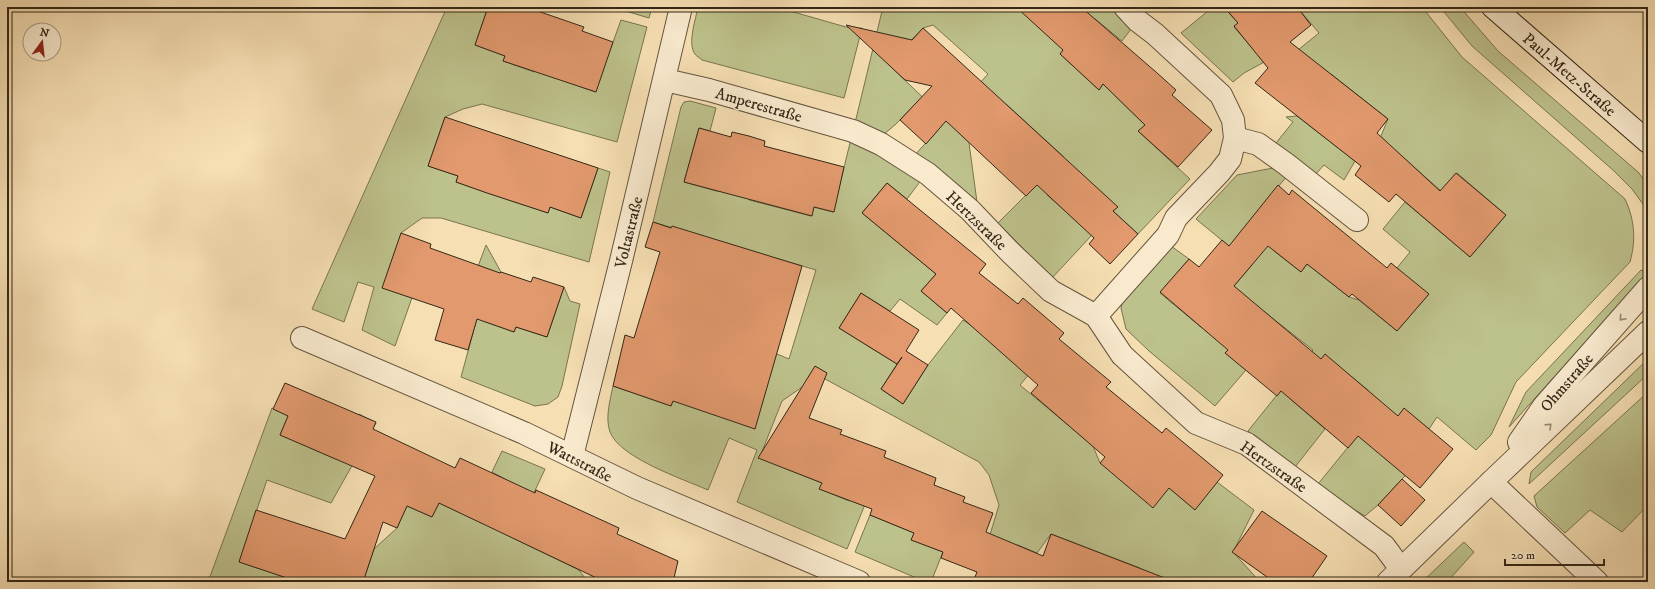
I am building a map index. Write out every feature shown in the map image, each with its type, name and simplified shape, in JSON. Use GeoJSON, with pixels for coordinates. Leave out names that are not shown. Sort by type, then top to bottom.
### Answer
{"type":"FeatureCollection","features":[{"type":"Feature","properties":{"kind":"street","name":"Voltastraße"},"geometry":{"type":"LineString","coordinates":[[572,456],[665,80],[681,7]]}},
{"type":"Feature","properties":{"kind":"street"},"geometry":{"type":"LineString","coordinates":[[1096,316],[1168,235],[1176,218],[1219,173],[1230,159],[1235,138],[1233,120],[1221,95],[1155,34],[1138,21],[1126,7]]}},
{"type":"Feature","properties":{"kind":"street","name":"Paul-Metz-Straße"},"geometry":{"type":"LineString","coordinates":[[1493,7],[1648,142]]}},
{"type":"Feature","properties":{"kind":"street","name":"Amperestraße"},"geometry":{"type":"LineString","coordinates":[[665,80],[708,90],[853,131]]}},
{"type":"Feature","properties":{"kind":"street","name":"Hertzstraße"},"geometry":{"type":"LineString","coordinates":[[853,131],[881,144],[928,174],[970,210],[1010,252],[1051,291],[1096,316],[1122,355],[1196,423],[1247,444],[1384,546],[1395,576]]}},
{"type":"Feature","properties":{"kind":"street"},"geometry":{"type":"LineString","coordinates":[[1235,138],[1258,144],[1357,220]]}},
{"type":"Feature","properties":{"kind":"street","name":"Ohmstraße"},"geometry":{"type":"LineString","coordinates":[[1491,482],[1544,406],[1648,288]]}},
{"type":"Feature","properties":{"kind":"street","name":"Ohmstraße"},"geometry":{"type":"LineString","coordinates":[[1395,576],[1648,332]]}},
{"type":"Feature","properties":{"kind":"street","name":"Wattstraße"},"geometry":{"type":"LineString","coordinates":[[302,338],[524,433],[637,488],[860,582]]}},
{"type":"Feature","properties":{"kind":"street"},"geometry":{"type":"LineString","coordinates":[[1491,482],[1597,582]]}},
{"type":"Feature","properties":{"kind":"green space"},"geometry":{"type":"Polygon","coordinates":[[[447,7],[488,7],[475,45],[505,56],[503,61],[534,72],[536,65],[565,81],[595,92],[621,20],[647,27],[617,142],[482,104],[463,109],[445,117],[428,166],[458,176],[456,182],[548,213],[550,207],[581,218],[598,168],[610,172],[589,262],[441,218],[422,218],[401,233],[414,292],[395,346],[362,330],[374,287],[358,282],[344,322],[312,309],[447,7]]]}},
{"type":"Feature","properties":{"kind":"green space"},"geometry":{"type":"Polygon","coordinates":[[[612,7],[652,7],[649,18],[612,7]]]}},
{"type":"Feature","properties":{"kind":"green space"},"geometry":{"type":"Polygon","coordinates":[[[698,7],[776,7],[853,29],[862,28],[844,98],[702,60],[696,56],[692,44],[698,7]]]}},
{"type":"Feature","properties":{"kind":"green space"},"geometry":{"type":"Polygon","coordinates":[[[883,7],[1111,7],[1131,29],[1122,41],[1094,18],[1060,54],[1099,90],[1103,84],[1145,125],[1139,132],[1190,179],[1138,234],[1113,211],[1117,207],[1073,166],[1047,195],[1092,235],[1052,278],[998,223],[1064,157],[1006,104],[969,143],[977,202],[914,156],[988,74],[933,25],[923,28],[888,64],[936,110],[915,104],[883,135],[855,123],[883,7]]]}},
{"type":"Feature","properties":{"kind":"green space"},"geometry":{"type":"Polygon","coordinates":[[[1213,7],[1236,7],[1229,13],[1238,23],[1234,27],[1253,49],[1268,60],[1244,73],[1233,82],[1181,33],[1213,7]]]}},
{"type":"Feature","properties":{"kind":"green space"},"geometry":{"type":"Polygon","coordinates":[[[1297,7],[1422,7],[1462,57],[1625,199],[1631,215],[1634,230],[1630,262],[1516,382],[1491,435],[1476,450],[1437,417],[1429,429],[1404,409],[1405,476],[1378,505],[1365,516],[1318,484],[1371,419],[1368,390],[1325,355],[1289,398],[1325,429],[1295,467],[1248,431],[1313,350],[1262,310],[1226,353],[1246,370],[1215,406],[1149,351],[1126,329],[1121,308],[1124,296],[1171,246],[1189,259],[1160,293],[1202,328],[1252,265],[1196,219],[1237,175],[1278,167],[1288,175],[1251,219],[1280,243],[1274,251],[1301,272],[1307,264],[1349,297],[1359,300],[1397,331],[1428,295],[1397,268],[1410,252],[1383,229],[1405,202],[1470,257],[1506,215],[1457,173],[1441,191],[1396,151],[1376,148],[1388,119],[1331,74],[1282,63],[1319,33],[1297,7]]]}},
{"type":"Feature","properties":{"kind":"green space"},"geometry":{"type":"Polygon","coordinates":[[[1440,7],[1460,7],[1498,51],[1638,172],[1648,185],[1648,211],[1632,189],[1614,171],[1472,46],[1440,7]]]}},
{"type":"Feature","properties":{"kind":"green space"},"geometry":{"type":"Polygon","coordinates":[[[690,101],[716,108],[710,131],[699,128],[684,182],[716,191],[751,194],[749,200],[811,216],[814,207],[833,212],[851,139],[922,179],[907,199],[887,183],[862,213],[936,274],[921,291],[947,313],[937,325],[900,299],[890,311],[861,293],[839,328],[897,364],[881,389],[903,404],[928,365],[963,320],[1034,368],[1020,385],[1093,446],[1100,463],[1169,488],[1194,509],[1217,482],[1254,510],[1233,552],[1260,582],[1134,582],[1140,568],[1051,534],[1037,553],[1018,545],[985,551],[999,505],[989,475],[979,462],[825,379],[808,383],[782,401],[761,454],[789,470],[822,483],[820,489],[849,501],[874,482],[847,549],[737,502],[757,450],[729,438],[708,490],[653,467],[639,459],[616,442],[610,432],[608,421],[608,409],[613,386],[671,406],[673,401],[736,341],[789,359],[816,270],[653,222],[681,107],[684,102],[690,101]]]}},
{"type":"Feature","properties":{"kind":"green space"},"geometry":{"type":"Polygon","coordinates":[[[1297,116],[1355,161],[1344,180],[1324,165],[1315,175],[1276,143],[1293,122],[1286,117],[1297,116]]]}},
{"type":"Feature","properties":{"kind":"green space"},"geometry":{"type":"Polygon","coordinates":[[[486,245],[501,272],[484,321],[514,332],[516,327],[547,337],[564,287],[570,301],[580,304],[562,386],[558,397],[548,404],[535,406],[461,377],[476,322],[459,317],[486,245]]]}},
{"type":"Feature","properties":{"kind":"green space"},"geometry":{"type":"Polygon","coordinates":[[[1641,270],[1648,271],[1648,273],[1509,427],[1526,392],[1641,270]]]}},
{"type":"Feature","properties":{"kind":"green space"},"geometry":{"type":"Polygon","coordinates":[[[1648,359],[1648,374],[1529,484],[1531,472],[1648,359]]]}},
{"type":"Feature","properties":{"kind":"green space"},"geometry":{"type":"Polygon","coordinates":[[[1648,392],[1648,505],[1622,532],[1590,510],[1565,533],[1537,507],[1534,496],[1648,392]]]}},
{"type":"Feature","properties":{"kind":"green space"},"geometry":{"type":"Polygon","coordinates":[[[272,408],[288,416],[280,435],[338,460],[359,414],[376,423],[331,503],[267,480],[239,562],[299,582],[208,582],[272,408]]]}},
{"type":"Feature","properties":{"kind":"green space"},"geometry":{"type":"Polygon","coordinates":[[[502,451],[545,469],[513,538],[579,570],[588,582],[363,582],[374,549],[397,528],[407,506],[432,517],[439,503],[484,524],[505,479],[492,472],[502,451]]]}},
{"type":"Feature","properties":{"kind":"green space"},"geometry":{"type":"Polygon","coordinates":[[[870,515],[914,533],[912,540],[943,552],[931,582],[926,582],[855,552],[870,515]]]}},
{"type":"Feature","properties":{"kind":"green space"},"geometry":{"type":"Polygon","coordinates":[[[1464,542],[1474,552],[1447,582],[1422,582],[1464,542]]]}},
{"type":"Feature","properties":{"kind":"building"},"geometry":{"type":"Polygon","coordinates":[[[488,7],[526,7],[584,27],[582,31],[613,42],[596,92],[503,61],[505,56],[475,45],[488,7]]]}},
{"type":"Feature","properties":{"kind":"building"},"geometry":{"type":"Polygon","coordinates":[[[1016,7],[1081,7],[1176,90],[1172,95],[1212,130],[1178,167],[1138,131],[1145,125],[1103,84],[1099,90],[1060,54],[1063,50],[1016,7]]]}},
{"type":"Feature","properties":{"kind":"building"},"geometry":{"type":"Polygon","coordinates":[[[1224,7],[1297,7],[1311,25],[1290,42],[1388,119],[1377,133],[1440,191],[1456,173],[1506,215],[1470,257],[1396,194],[1389,202],[1355,175],[1361,166],[1255,83],[1268,68],[1234,26],[1238,23],[1224,7]]]}},
{"type":"Feature","properties":{"kind":"building"},"geometry":{"type":"Polygon","coordinates":[[[846,25],[912,40],[923,28],[1118,207],[1113,211],[1138,234],[1110,264],[1089,244],[1094,238],[1037,185],[1026,196],[946,121],[926,144],[900,120],[932,86],[905,80],[846,25]]]}},
{"type":"Feature","properties":{"kind":"building"},"geometry":{"type":"Polygon","coordinates":[[[445,117],[598,168],[581,218],[550,207],[548,213],[487,193],[456,182],[458,176],[428,166],[445,117]]]}},
{"type":"Feature","properties":{"kind":"building"},"geometry":{"type":"Polygon","coordinates":[[[699,128],[731,137],[732,132],[749,136],[765,141],[764,146],[844,167],[834,212],[814,207],[812,216],[684,182],[699,128]]]}},
{"type":"Feature","properties":{"kind":"building"},"geometry":{"type":"Polygon","coordinates":[[[887,183],[986,264],[979,273],[1018,304],[1023,298],[1064,333],[1059,339],[1111,382],[1106,387],[1162,433],[1166,428],[1223,475],[1195,510],[1169,488],[1153,508],[1100,463],[1105,457],[1031,393],[1038,385],[951,308],[947,313],[921,291],[936,274],[862,213],[887,183]]]}},
{"type":"Feature","properties":{"kind":"building"},"geometry":{"type":"Polygon","coordinates":[[[1278,185],[1289,195],[1292,190],[1387,268],[1391,263],[1429,294],[1397,331],[1352,294],[1349,297],[1307,264],[1301,272],[1268,246],[1234,286],[1321,359],[1325,354],[1398,416],[1404,408],[1453,449],[1420,488],[1358,436],[1348,448],[1281,391],[1277,396],[1225,353],[1228,350],[1160,292],[1189,259],[1199,267],[1222,240],[1229,246],[1278,185]]]}},
{"type":"Feature","properties":{"kind":"building"},"geometry":{"type":"Polygon","coordinates":[[[653,222],[671,228],[672,226],[802,266],[755,429],[673,401],[671,406],[613,386],[625,335],[634,338],[660,252],[645,247],[653,222]]]}},
{"type":"Feature","properties":{"kind":"building"},"geometry":{"type":"Polygon","coordinates":[[[401,233],[431,244],[430,248],[500,273],[501,272],[531,282],[533,277],[564,287],[547,337],[516,327],[514,332],[477,319],[468,350],[435,340],[444,309],[382,288],[401,233]]]}},
{"type":"Feature","properties":{"kind":"building"},"geometry":{"type":"Polygon","coordinates":[[[861,293],[919,330],[906,351],[928,365],[903,404],[881,389],[902,357],[897,364],[839,328],[861,293]]]}},
{"type":"Feature","properties":{"kind":"building"},"geometry":{"type":"Polygon","coordinates":[[[815,366],[827,373],[809,418],[842,430],[840,434],[886,451],[884,457],[936,478],[934,485],[965,497],[963,502],[993,513],[986,532],[1043,556],[1051,534],[1170,580],[1170,582],[973,582],[977,572],[941,558],[943,552],[911,540],[914,533],[870,515],[872,509],[819,489],[822,483],[758,458],[815,366]]]}},
{"type":"Feature","properties":{"kind":"building"},"geometry":{"type":"Polygon","coordinates":[[[285,383],[376,422],[373,429],[455,468],[460,458],[535,493],[536,490],[619,528],[617,534],[678,561],[673,582],[605,582],[439,503],[432,517],[407,506],[397,528],[383,522],[363,582],[299,582],[239,562],[256,510],[345,539],[375,476],[280,435],[288,416],[273,409],[285,383]]]}},
{"type":"Feature","properties":{"kind":"building"},"geometry":{"type":"Polygon","coordinates":[[[1402,479],[1425,500],[1401,526],[1378,505],[1402,479]]]}},
{"type":"Feature","properties":{"kind":"building"},"geometry":{"type":"Polygon","coordinates":[[[1262,511],[1327,556],[1309,582],[1274,582],[1232,552],[1262,511]]]}}]}
